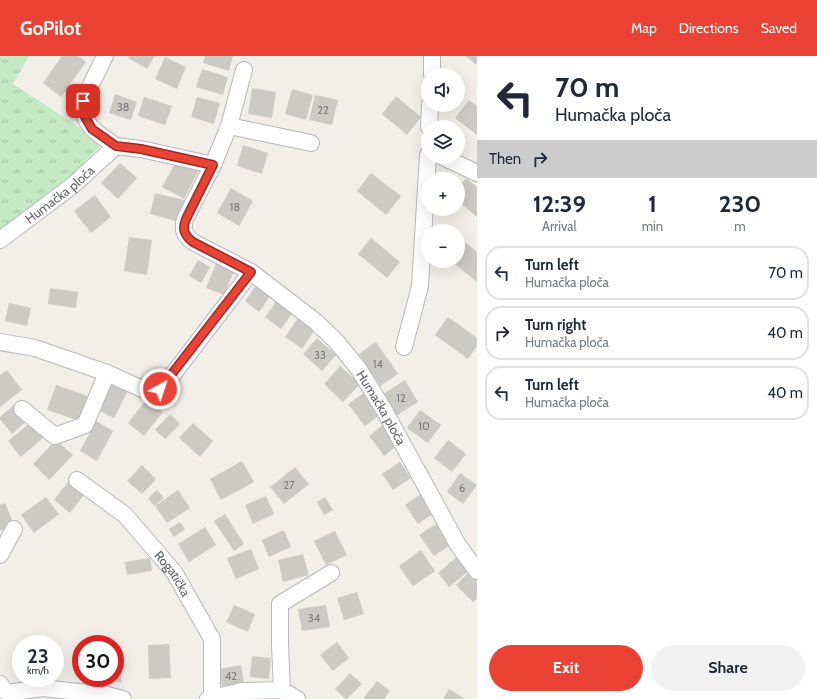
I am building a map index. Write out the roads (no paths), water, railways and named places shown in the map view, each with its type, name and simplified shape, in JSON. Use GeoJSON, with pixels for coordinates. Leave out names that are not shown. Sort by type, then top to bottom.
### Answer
{"type":"FeatureCollection","features":[{"type":"Feature","properties":{"kind":"street"},"geometry":{"type":"LineString","coordinates":[[105,56],[83,101],[83,108],[87,122],[92,129],[116,146],[141,149],[213,165]]}},
{"type":"Feature","properties":{"kind":"street"},"geometry":{"type":"LineString","coordinates":[[432,56],[432,68]]}},
{"type":"Feature","properties":{"kind":"street","name":"Humačka ploča"},"geometry":{"type":"LineString","coordinates":[[244,70],[229,126],[213,165],[183,225],[184,231],[187,237],[193,242],[251,272],[315,321],[336,341],[358,368],[384,410],[458,545],[477,572]]}},
{"type":"Feature","properties":{"kind":"street"},"geometry":{"type":"LineString","coordinates":[[229,126],[311,143]]}},
{"type":"Feature","properties":{"kind":"street","name":"Humačka ploča"},"geometry":{"type":"LineString","coordinates":[[0,240],[72,186],[116,146]]}},
{"type":"Feature","properties":{"kind":"street"},"geometry":{"type":"LineString","coordinates":[[404,347],[420,286],[427,164]]}},
{"type":"Feature","properties":{"kind":"street"},"geometry":{"type":"LineString","coordinates":[[458,164],[477,173]]}},
{"type":"Feature","properties":{"kind":"street"},"geometry":{"type":"LineString","coordinates":[[0,342],[35,348],[107,373],[149,392],[160,389],[251,272]]}},
{"type":"Feature","properties":{"kind":"street"},"geometry":{"type":"LineString","coordinates":[[22,409],[55,436],[85,425],[107,373]]}},
{"type":"Feature","properties":{"kind":"street","name":"Rogatička"},"geometry":{"type":"LineString","coordinates":[[77,480],[125,515],[174,572],[212,639],[210,698],[242,691],[282,690]]}},
{"type":"Feature","properties":{"kind":"street"},"geometry":{"type":"LineString","coordinates":[[0,555],[14,529]]}},
{"type":"Feature","properties":{"kind":"street"},"geometry":{"type":"LineString","coordinates":[[297,699],[282,690],[280,604],[331,573]]}},
{"type":"Feature","properties":{"kind":"street"},"geometry":{"type":"LineString","coordinates":[[3,692],[107,695],[123,699]]}}]}
